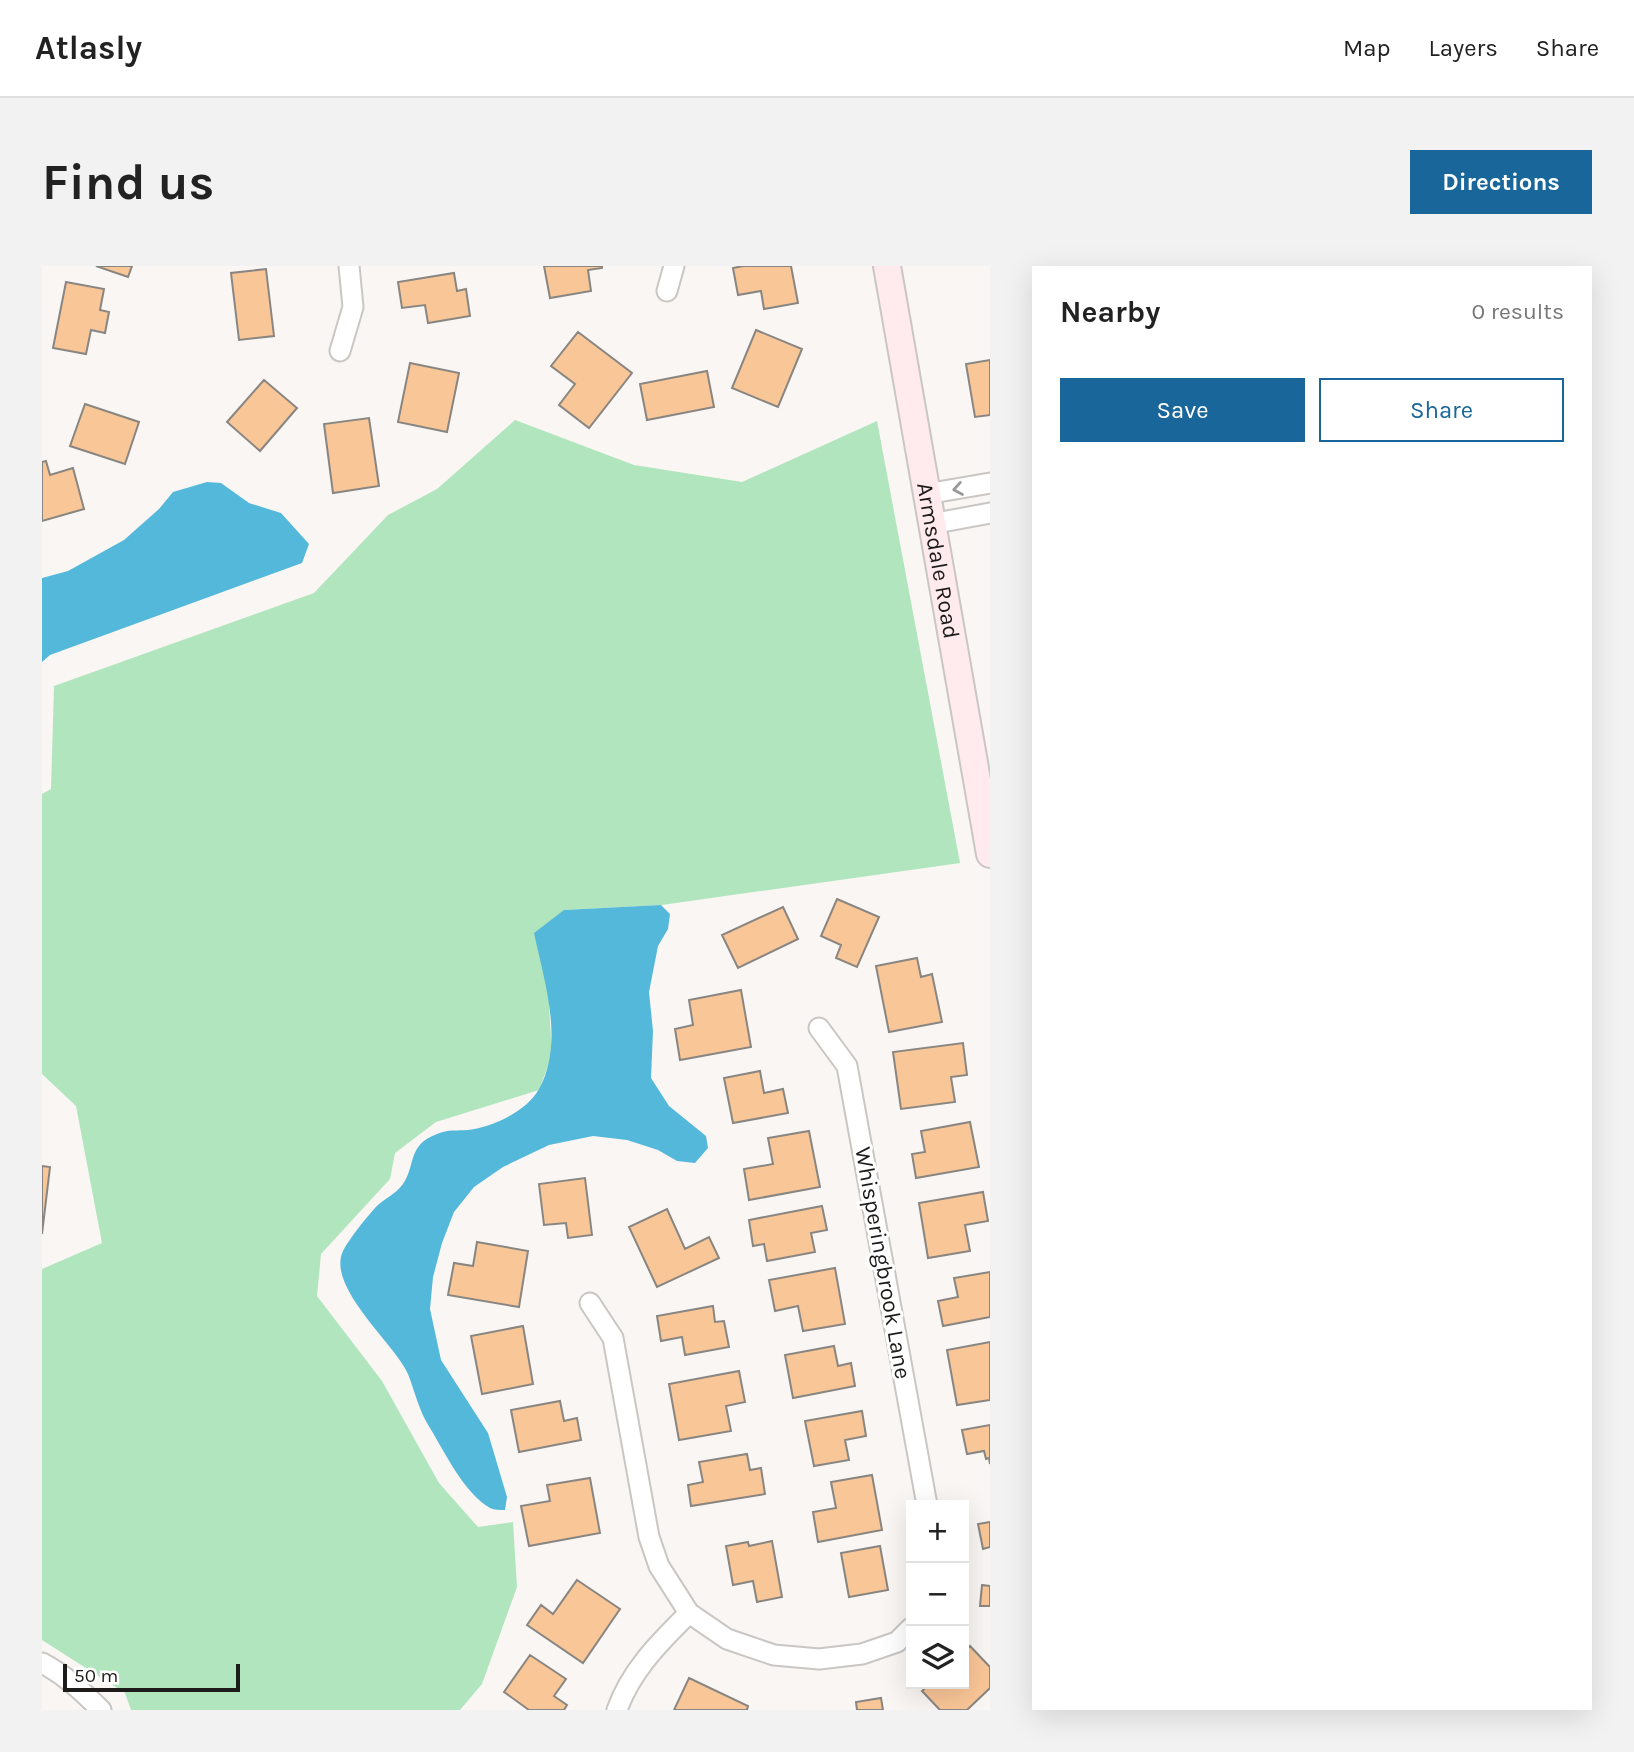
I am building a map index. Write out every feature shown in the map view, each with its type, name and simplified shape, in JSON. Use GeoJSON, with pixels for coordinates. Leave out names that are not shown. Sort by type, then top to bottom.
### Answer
{"type":"FeatureCollection","features":[{"type":"Feature","properties":{"kind":"street"},"geometry":{"type":"LineString","coordinates":[[340,351],[353,307],[349,266]]}},
{"type":"Feature","properties":{"kind":"street"},"geometry":{"type":"LineString","coordinates":[[667,291],[674,266]]}},
{"type":"Feature","properties":{"kind":"street","name":"Armsdale Road"},"geometry":{"type":"LineString","coordinates":[[887,266],[990,854]]}},
{"type":"Feature","properties":{"kind":"street"},"geometry":{"type":"LineString","coordinates":[[926,494],[990,483]]}},
{"type":"Feature","properties":{"kind":"street"},"geometry":{"type":"LineString","coordinates":[[931,524],[990,513]]}},
{"type":"Feature","properties":{"kind":"street","name":"Whisperingbrook Lane"},"geometry":{"type":"LineString","coordinates":[[819,1028],[847,1066],[926,1500]]}},
{"type":"Feature","properties":{"kind":"street"},"geometry":{"type":"LineString","coordinates":[[590,1303],[613,1338],[649,1536],[659,1566],[689,1613],[727,1639],[774,1655],[819,1659],[862,1654],[897,1642],[906,1633]]}},
{"type":"Feature","properties":{"kind":"street"},"geometry":{"type":"LineString","coordinates":[[617,1710],[621,1696],[649,1653],[689,1613]]}},
{"type":"Feature","properties":{"kind":"street"},"geometry":{"type":"LineString","coordinates":[[42,1663],[80,1689],[101,1710]]}},
{"type":"Feature","properties":{"kind":"green space"},"geometry":{"type":"Polygon","coordinates":[[[515,420],[634,465],[742,482],[877,421],[960,863],[662,905],[564,910],[549,1005],[552,1055],[539,1090],[436,1122],[395,1153],[390,1179],[321,1254],[317,1296],[382,1381],[439,1483],[478,1527],[513,1522],[517,1587],[482,1684],[460,1710],[131,1710],[125,1693],[42,1640],[42,1269],[102,1243],[76,1106],[42,1074],[42,794],[51,789],[54,686],[314,593],[388,515],[437,489],[515,420]]]}},
{"type":"Feature","properties":{"kind":"water"},"geometry":{"type":"Polygon","coordinates":[[[207,482],[221,483],[249,503],[281,513],[309,544],[302,563],[50,655],[42,662],[42,578],[68,571],[124,540],[159,509],[173,492],[207,482]]]}},
{"type":"Feature","properties":{"kind":"water"},"geometry":{"type":"Polygon","coordinates":[[[661,905],[670,914],[668,929],[658,946],[649,992],[653,1031],[651,1078],[669,1106],[706,1136],[708,1148],[695,1163],[677,1161],[658,1150],[627,1140],[593,1136],[549,1145],[503,1167],[474,1187],[454,1212],[442,1243],[433,1277],[430,1309],[441,1360],[488,1433],[507,1497],[505,1510],[493,1509],[472,1493],[456,1472],[426,1422],[401,1362],[353,1298],[344,1281],[340,1265],[343,1251],[375,1208],[403,1184],[416,1150],[427,1139],[441,1132],[468,1130],[498,1122],[518,1111],[539,1089],[551,1052],[551,1032],[547,991],[534,933],[564,910],[661,905]]]}},
{"type":"Feature","properties":{"kind":"building"},"geometry":{"type":"Polygon","coordinates":[[[96,266],[132,266],[128,277],[96,266]]]}},
{"type":"Feature","properties":{"kind":"building"},"geometry":{"type":"Polygon","coordinates":[[[544,266],[602,268],[588,270],[591,291],[550,298],[544,266]]]}},
{"type":"Feature","properties":{"kind":"building"},"geometry":{"type":"Polygon","coordinates":[[[791,266],[798,303],[764,309],[761,291],[738,295],[733,268],[791,266]]]}},
{"type":"Feature","properties":{"kind":"building"},"geometry":{"type":"Polygon","coordinates":[[[266,269],[274,336],[239,340],[231,273],[266,269]]]}},
{"type":"Feature","properties":{"kind":"building"},"geometry":{"type":"Polygon","coordinates":[[[454,273],[457,291],[466,289],[470,316],[428,323],[425,305],[402,308],[398,282],[454,273]]]}},
{"type":"Feature","properties":{"kind":"building"},"geometry":{"type":"Polygon","coordinates":[[[66,282],[104,289],[100,310],[109,312],[105,333],[91,330],[86,354],[53,348],[66,282]]]}},
{"type":"Feature","properties":{"kind":"building"},"geometry":{"type":"Polygon","coordinates":[[[756,330],[802,349],[778,407],[732,388],[756,330]]]}},
{"type":"Feature","properties":{"kind":"building"},"geometry":{"type":"Polygon","coordinates":[[[578,332],[632,373],[589,428],[559,405],[575,384],[551,366],[578,332]]]}},
{"type":"Feature","properties":{"kind":"building"},"geometry":{"type":"Polygon","coordinates":[[[990,360],[990,415],[975,417],[966,364],[990,360]]]}},
{"type":"Feature","properties":{"kind":"building"},"geometry":{"type":"Polygon","coordinates":[[[410,363],[459,373],[447,432],[398,422],[410,363]]]}},
{"type":"Feature","properties":{"kind":"building"},"geometry":{"type":"Polygon","coordinates":[[[707,371],[714,407],[647,420],[640,384],[707,371]]]}},
{"type":"Feature","properties":{"kind":"building"},"geometry":{"type":"Polygon","coordinates":[[[264,380],[297,408],[260,451],[227,422],[264,380]]]}},
{"type":"Feature","properties":{"kind":"building"},"geometry":{"type":"Polygon","coordinates":[[[85,404],[139,422],[125,464],[70,446],[85,404]]]}},
{"type":"Feature","properties":{"kind":"building"},"geometry":{"type":"Polygon","coordinates":[[[369,418],[379,486],[333,493],[324,424],[369,418]]]}},
{"type":"Feature","properties":{"kind":"building"},"geometry":{"type":"Polygon","coordinates":[[[46,461],[50,475],[73,468],[84,509],[42,521],[42,462],[46,461]]]}},
{"type":"Feature","properties":{"kind":"building"},"geometry":{"type":"Polygon","coordinates":[[[837,899],[879,917],[857,967],[836,958],[841,945],[821,936],[837,899]]]}},
{"type":"Feature","properties":{"kind":"building"},"geometry":{"type":"Polygon","coordinates":[[[783,907],[798,939],[738,968],[722,935],[783,907]]]}},
{"type":"Feature","properties":{"kind":"building"},"geometry":{"type":"Polygon","coordinates":[[[917,958],[921,977],[932,974],[942,1022],[889,1032],[876,966],[917,958]]]}},
{"type":"Feature","properties":{"kind":"building"},"geometry":{"type":"Polygon","coordinates":[[[741,990],[751,1047],[680,1060],[675,1029],[693,1025],[689,1000],[741,990]]]}},
{"type":"Feature","properties":{"kind":"building"},"geometry":{"type":"Polygon","coordinates":[[[963,1043],[967,1075],[951,1077],[955,1102],[901,1109],[893,1052],[963,1043]]]}},
{"type":"Feature","properties":{"kind":"building"},"geometry":{"type":"Polygon","coordinates":[[[760,1071],[764,1093],[783,1089],[788,1113],[733,1123],[724,1078],[760,1071]]]}},
{"type":"Feature","properties":{"kind":"building"},"geometry":{"type":"Polygon","coordinates":[[[970,1122],[979,1167],[916,1178],[912,1154],[925,1152],[921,1131],[970,1122]]]}},
{"type":"Feature","properties":{"kind":"building"},"geometry":{"type":"Polygon","coordinates":[[[809,1131],[820,1187],[749,1200],[744,1169],[773,1164],[768,1138],[809,1131]]]}},
{"type":"Feature","properties":{"kind":"building"},"geometry":{"type":"Polygon","coordinates":[[[42,1166],[50,1167],[42,1234],[42,1166]]]}},
{"type":"Feature","properties":{"kind":"building"},"geometry":{"type":"Polygon","coordinates":[[[585,1178],[592,1235],[568,1238],[566,1223],[544,1225],[539,1184],[585,1178]]]}},
{"type":"Feature","properties":{"kind":"building"},"geometry":{"type":"Polygon","coordinates":[[[983,1192],[988,1221],[965,1225],[970,1251],[928,1258],[919,1203],[983,1192]]]}},
{"type":"Feature","properties":{"kind":"building"},"geometry":{"type":"Polygon","coordinates":[[[822,1206],[827,1230],[811,1233],[815,1252],[767,1261],[764,1244],[753,1246],[749,1220],[822,1206]]]}},
{"type":"Feature","properties":{"kind":"building"},"geometry":{"type":"Polygon","coordinates":[[[667,1209],[685,1249],[709,1237],[719,1258],[657,1287],[629,1227],[667,1209]]]}},
{"type":"Feature","properties":{"kind":"building"},"geometry":{"type":"Polygon","coordinates":[[[477,1242],[528,1251],[519,1307],[448,1295],[454,1263],[473,1266],[477,1242]]]}},
{"type":"Feature","properties":{"kind":"building"},"geometry":{"type":"Polygon","coordinates":[[[835,1268],[845,1324],[803,1331],[798,1306],[775,1311],[769,1280],[835,1268]]]}},
{"type":"Feature","properties":{"kind":"building"},"geometry":{"type":"Polygon","coordinates":[[[990,1272],[990,1317],[943,1326],[938,1301],[958,1297],[954,1278],[990,1272]]]}},
{"type":"Feature","properties":{"kind":"building"},"geometry":{"type":"Polygon","coordinates":[[[713,1306],[715,1322],[724,1321],[729,1347],[685,1355],[682,1337],[661,1341],[657,1316],[713,1306]]]}},
{"type":"Feature","properties":{"kind":"building"},"geometry":{"type":"Polygon","coordinates":[[[523,1326],[533,1384],[482,1394],[471,1336],[523,1326]]]}},
{"type":"Feature","properties":{"kind":"building"},"geometry":{"type":"Polygon","coordinates":[[[990,1342],[990,1400],[957,1405],[947,1350],[990,1342]]]}},
{"type":"Feature","properties":{"kind":"building"},"geometry":{"type":"Polygon","coordinates":[[[834,1346],[838,1366],[851,1363],[855,1386],[793,1398],[785,1355],[834,1346]]]}},
{"type":"Feature","properties":{"kind":"building"},"geometry":{"type":"Polygon","coordinates":[[[739,1371],[745,1402],[726,1406],[731,1431],[679,1440],[669,1384],[739,1371]]]}},
{"type":"Feature","properties":{"kind":"building"},"geometry":{"type":"Polygon","coordinates":[[[560,1401],[564,1421],[577,1418],[581,1440],[519,1452],[511,1410],[560,1401]]]}},
{"type":"Feature","properties":{"kind":"building"},"geometry":{"type":"Polygon","coordinates":[[[862,1411],[866,1436],[845,1440],[849,1460],[814,1466],[805,1421],[862,1411]]]}},
{"type":"Feature","properties":{"kind":"building"},"geometry":{"type":"Polygon","coordinates":[[[990,1425],[990,1464],[984,1451],[967,1454],[962,1430],[990,1425]]]}},
{"type":"Feature","properties":{"kind":"building"},"geometry":{"type":"Polygon","coordinates":[[[747,1454],[750,1470],[761,1468],[765,1494],[691,1506],[688,1485],[703,1482],[699,1462],[747,1454]]]}},
{"type":"Feature","properties":{"kind":"building"},"geometry":{"type":"Polygon","coordinates":[[[872,1475],[882,1530],[818,1542],[813,1512],[836,1508],[831,1482],[872,1475]]]}},
{"type":"Feature","properties":{"kind":"building"},"geometry":{"type":"Polygon","coordinates":[[[590,1478],[600,1533],[529,1546],[521,1506],[550,1501],[547,1485],[590,1478]]]}},
{"type":"Feature","properties":{"kind":"building"},"geometry":{"type":"Polygon","coordinates":[[[990,1522],[990,1547],[983,1549],[978,1524],[990,1522]]]}},
{"type":"Feature","properties":{"kind":"building"},"geometry":{"type":"Polygon","coordinates":[[[772,1541],[782,1597],[757,1602],[753,1581],[733,1585],[726,1546],[748,1542],[749,1546],[772,1541]]]}},
{"type":"Feature","properties":{"kind":"building"},"geometry":{"type":"Polygon","coordinates":[[[880,1546],[888,1590],[849,1597],[841,1553],[880,1546]]]}},
{"type":"Feature","properties":{"kind":"building"},"geometry":{"type":"Polygon","coordinates":[[[577,1580],[620,1609],[583,1663],[527,1625],[541,1605],[553,1614],[577,1580]]]}},
{"type":"Feature","properties":{"kind":"building"},"geometry":{"type":"Polygon","coordinates":[[[982,1585],[990,1586],[990,1606],[980,1606],[982,1585]]]}},
{"type":"Feature","properties":{"kind":"building"},"geometry":{"type":"Polygon","coordinates":[[[969,1647],[990,1667],[990,1688],[967,1710],[940,1710],[922,1691],[969,1689],[969,1647]]]}},
{"type":"Feature","properties":{"kind":"building"},"geometry":{"type":"Polygon","coordinates":[[[530,1655],[566,1679],[554,1696],[567,1705],[564,1710],[529,1710],[504,1692],[530,1655]]]}},
{"type":"Feature","properties":{"kind":"building"},"geometry":{"type":"Polygon","coordinates":[[[689,1678],[748,1706],[747,1710],[674,1710],[689,1678]]]}},
{"type":"Feature","properties":{"kind":"building"},"geometry":{"type":"Polygon","coordinates":[[[881,1698],[883,1710],[857,1710],[856,1702],[881,1698]]]}}]}
